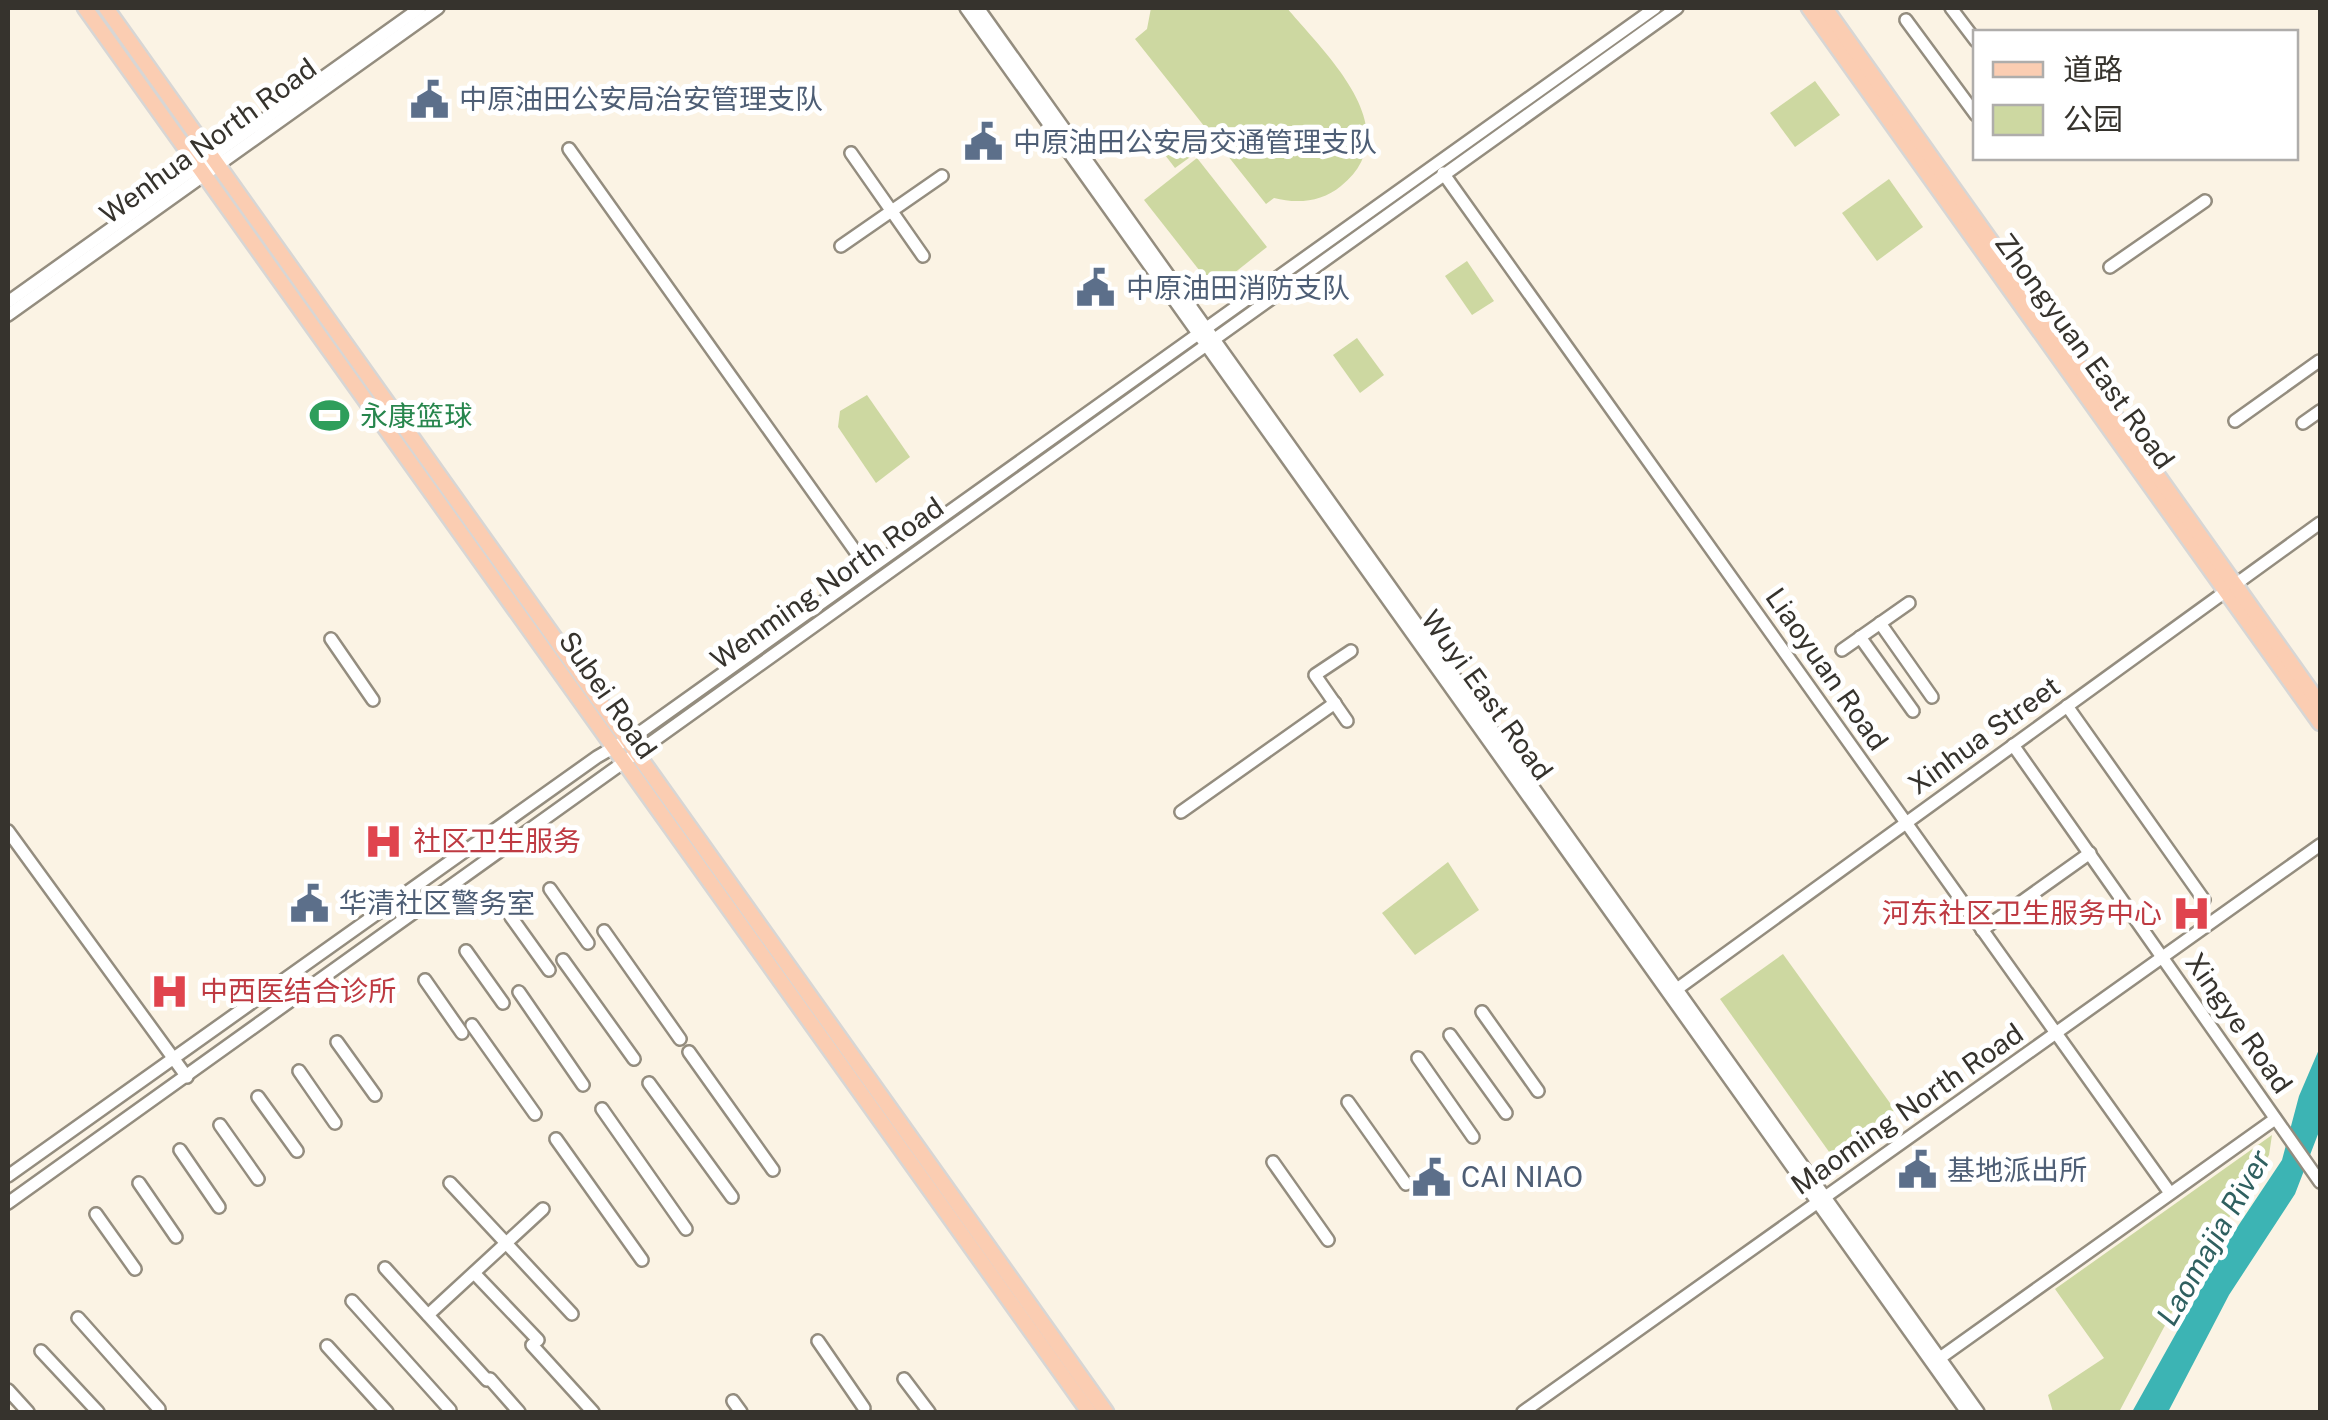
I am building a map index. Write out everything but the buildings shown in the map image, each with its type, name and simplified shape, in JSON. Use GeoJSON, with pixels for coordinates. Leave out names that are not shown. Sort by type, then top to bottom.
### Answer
{"type":"FeatureCollection","features":[{"type":"Feature","properties":{"kind":"main road","name":"Subei Road"},"geometry":{"type":"LineString","coordinates":[[85,8],[1106,1412]]}},
{"type":"Feature","properties":{"kind":"main road","name":"Subei Road"},"geometry":{"type":"LineString","coordinates":[[106,8],[1089,1412]]}},
{"type":"Feature","properties":{"kind":"main road","name":"Zhongyuan East Road"},"geometry":{"type":"LineString","coordinates":[[1809,8],[2230,587],[2320,704]]}},
{"type":"Feature","properties":{"kind":"main road","name":"Zhongyuan East Road"},"geometry":{"type":"LineString","coordinates":[[1825,8],[2230,587],[2320,724]]}},
{"type":"Feature","properties":{"kind":"street","name":"Wenhua North Road"},"geometry":{"type":"LineString","coordinates":[[8,302],[201,170],[420,8]]}},
{"type":"Feature","properties":{"kind":"street","name":"Wenhua North Road"},"geometry":{"type":"LineString","coordinates":[[215,160],[438,8]]}},
{"type":"Feature","properties":{"kind":"street","name":"Wuyi East Road"},"geometry":{"type":"LineString","coordinates":[[966,8],[1677,989],[1967,1412]]}},
{"type":"Feature","properties":{"kind":"street","name":"Wuyi East Road"},"geometry":{"type":"LineString","coordinates":[[978,8],[1204,335],[1978,1412]]}},
{"type":"Feature","properties":{"kind":"street","name":"Wenming North Road"},"geometry":{"type":"LineString","coordinates":[[8,1176],[626,751],[1656,8]]}},
{"type":"Feature","properties":{"kind":"street","name":"Wenming North Road"},"geometry":{"type":"LineString","coordinates":[[8,1203],[187,1077],[868,569],[1678,8]]}},
{"type":"Feature","properties":{"kind":"street"},"geometry":{"type":"LineString","coordinates":[[1951,8],[1973,37]]}},
{"type":"Feature","properties":{"kind":"street"},"geometry":{"type":"LineString","coordinates":[[1906,20],[1973,111]]}},
{"type":"Feature","properties":{"kind":"street"},"geometry":{"type":"LineString","coordinates":[[568,149],[868,569]]}},
{"type":"Feature","properties":{"kind":"street"},"geometry":{"type":"LineString","coordinates":[[852,153],[923,256]]}},
{"type":"Feature","properties":{"kind":"street","name":"Wenhua North Road"},"geometry":{"type":"LineString","coordinates":[[8,315],[201,170]]}},
{"type":"Feature","properties":{"kind":"street","name":"Liaoyuan Road"},"geometry":{"type":"LineString","coordinates":[[1443,173],[2170,1193]]}},
{"type":"Feature","properties":{"kind":"street"},"geometry":{"type":"LineString","coordinates":[[841,246],[942,176]]}},
{"type":"Feature","properties":{"kind":"street"},"geometry":{"type":"LineString","coordinates":[[2110,267],[2204,201]]}},
{"type":"Feature","properties":{"kind":"street"},"geometry":{"type":"LineString","coordinates":[[2234,421],[2319,361]]}},
{"type":"Feature","properties":{"kind":"street"},"geometry":{"type":"LineString","coordinates":[[2303,423],[2320,410]]}},
{"type":"Feature","properties":{"kind":"street","name":"Xinhua Street"},"geometry":{"type":"LineString","coordinates":[[1677,989],[2320,523]]}},
{"type":"Feature","properties":{"kind":"street"},"geometry":{"type":"LineString","coordinates":[[1842,650],[1909,603]]}},
{"type":"Feature","properties":{"kind":"street"},"geometry":{"type":"LineString","coordinates":[[1880,623],[1932,697]]}},
{"type":"Feature","properties":{"kind":"street"},"geometry":{"type":"LineString","coordinates":[[1860,637],[1913,711]]}},
{"type":"Feature","properties":{"kind":"street"},"geometry":{"type":"LineString","coordinates":[[332,639],[373,700]]}},
{"type":"Feature","properties":{"kind":"street"},"geometry":{"type":"LineString","coordinates":[[1348,721],[1315,675],[1351,650]]}},
{"type":"Feature","properties":{"kind":"street"},"geometry":{"type":"LineString","coordinates":[[1181,812],[1335,704]]}},
{"type":"Feature","properties":{"kind":"street"},"geometry":{"type":"LineString","coordinates":[[2067,706],[2204,900]]}},
{"type":"Feature","properties":{"kind":"street","name":"Xingye Road"},"geometry":{"type":"LineString","coordinates":[[2013,744],[2319,1180]]}},
{"type":"Feature","properties":{"kind":"street"},"geometry":{"type":"LineString","coordinates":[[8,831],[187,1077]]}},
{"type":"Feature","properties":{"kind":"street","name":"Maoming North Road"},"geometry":{"type":"LineString","coordinates":[[1523,1412],[2320,845]]}},
{"type":"Feature","properties":{"kind":"street"},"geometry":{"type":"LineString","coordinates":[[1982,930],[2090,854]]}},
{"type":"Feature","properties":{"kind":"street"},"geometry":{"type":"LineString","coordinates":[[550,889],[588,943]]}},
{"type":"Feature","properties":{"kind":"street"},"geometry":{"type":"LineString","coordinates":[[510,917],[549,970]]}},
{"type":"Feature","properties":{"kind":"street"},"geometry":{"type":"LineString","coordinates":[[604,931],[680,1039]]}},
{"type":"Feature","properties":{"kind":"street"},"geometry":{"type":"LineString","coordinates":[[466,951],[503,1003]]}},
{"type":"Feature","properties":{"kind":"street"},"geometry":{"type":"LineString","coordinates":[[564,960],[634,1059]]}},
{"type":"Feature","properties":{"kind":"street"},"geometry":{"type":"LineString","coordinates":[[425,980],[535,1114]]}},
{"type":"Feature","properties":{"kind":"street"},"geometry":{"type":"LineString","coordinates":[[519,992],[582,1085]]}},
{"type":"Feature","properties":{"kind":"street"},"geometry":{"type":"LineString","coordinates":[[1482,1012],[1538,1091]]}},
{"type":"Feature","properties":{"kind":"street"},"geometry":{"type":"LineString","coordinates":[[1450,1035],[1506,1113]]}},
{"type":"Feature","properties":{"kind":"street"},"geometry":{"type":"LineString","coordinates":[[337,1042],[375,1095]]}},
{"type":"Feature","properties":{"kind":"street"},"geometry":{"type":"LineString","coordinates":[[689,1052],[773,1170]]}},
{"type":"Feature","properties":{"kind":"street"},"geometry":{"type":"LineString","coordinates":[[1418,1058],[1473,1136]]}},
{"type":"Feature","properties":{"kind":"street"},"geometry":{"type":"LineString","coordinates":[[298,1070],[336,1123]]}},
{"type":"Feature","properties":{"kind":"street"},"geometry":{"type":"LineString","coordinates":[[649,1083],[732,1197]]}},
{"type":"Feature","properties":{"kind":"street"},"geometry":{"type":"LineString","coordinates":[[258,1097],[297,1151]]}},
{"type":"Feature","properties":{"kind":"street"},"geometry":{"type":"LineString","coordinates":[[1348,1102],[1406,1184]]}},
{"type":"Feature","properties":{"kind":"street"},"geometry":{"type":"LineString","coordinates":[[602,1109],[686,1228]]}},
{"type":"Feature","properties":{"kind":"street"},"geometry":{"type":"LineString","coordinates":[[1940,1358],[2275,1119]]}},
{"type":"Feature","properties":{"kind":"street"},"geometry":{"type":"LineString","coordinates":[[220,1125],[258,1179]]}},
{"type":"Feature","properties":{"kind":"street"},"geometry":{"type":"LineString","coordinates":[[556,1139],[642,1260]]}},
{"type":"Feature","properties":{"kind":"street"},"geometry":{"type":"LineString","coordinates":[[180,1150],[219,1206]]}},
{"type":"Feature","properties":{"kind":"street"},"geometry":{"type":"LineString","coordinates":[[1273,1162],[1328,1240]]}},
{"type":"Feature","properties":{"kind":"street"},"geometry":{"type":"LineString","coordinates":[[138,1183],[176,1237]]}},
{"type":"Feature","properties":{"kind":"street"},"geometry":{"type":"LineString","coordinates":[[450,1183],[572,1314]]}},
{"type":"Feature","properties":{"kind":"street"},"geometry":{"type":"LineString","coordinates":[[428,1315],[543,1208]]}},
{"type":"Feature","properties":{"kind":"street"},"geometry":{"type":"LineString","coordinates":[[96,1214],[135,1269]]}},
{"type":"Feature","properties":{"kind":"street"},"geometry":{"type":"LineString","coordinates":[[385,1268],[520,1412]]}},
{"type":"Feature","properties":{"kind":"street"},"geometry":{"type":"LineString","coordinates":[[474,1273],[594,1412]]}},
{"type":"Feature","properties":{"kind":"street"},"geometry":{"type":"LineString","coordinates":[[352,1300],[450,1410]]}},
{"type":"Feature","properties":{"kind":"street"},"geometry":{"type":"LineString","coordinates":[[78,1318],[159,1408]]}},
{"type":"Feature","properties":{"kind":"street"},"geometry":{"type":"LineString","coordinates":[[818,1341],[864,1408]]}},
{"type":"Feature","properties":{"kind":"street"},"geometry":{"type":"LineString","coordinates":[[327,1346],[387,1412]]}},
{"type":"Feature","properties":{"kind":"street"},"geometry":{"type":"LineString","coordinates":[[41,1350],[98,1412]]}},
{"type":"Feature","properties":{"kind":"street"},"geometry":{"type":"LineString","coordinates":[[904,1378],[928,1412]]}},
{"type":"Feature","properties":{"kind":"street"},"geometry":{"type":"LineString","coordinates":[[8,1390],[28,1412]]}},
{"type":"Feature","properties":{"kind":"street"},"geometry":{"type":"LineString","coordinates":[[733,1401],[740,1412]]}},
{"type":"Feature","properties":{"kind":"green space"},"geometry":{"type":"Polygon","coordinates":[[[1151,8],[1287,8],[1339,69],[1354,93],[1364,117],[1367,141],[1360,164],[1341,186],[1326,195],[1300,201],[1274,198],[1266,204],[1135,39],[1147,29],[1151,8]]]}},
{"type":"Feature","properties":{"kind":"green space"},"geometry":{"type":"Polygon","coordinates":[[[1815,81],[1840,115],[1795,147],[1770,113],[1815,81]]]}},
{"type":"Feature","properties":{"kind":"green space"},"geometry":{"type":"Polygon","coordinates":[[[1169,124],[1193,155],[1175,168],[1152,138],[1169,124]]]}},
{"type":"Feature","properties":{"kind":"green space"},"geometry":{"type":"Polygon","coordinates":[[[1197,158],[1267,247],[1214,289],[1144,200],[1197,158]]]}},
{"type":"Feature","properties":{"kind":"green space"},"geometry":{"type":"Polygon","coordinates":[[[1889,179],[1923,227],[1877,261],[1842,213],[1889,179]]]}},
{"type":"Feature","properties":{"kind":"green space"},"geometry":{"type":"Polygon","coordinates":[[[1467,261],[1494,301],[1472,315],[1445,276],[1467,261]]]}},
{"type":"Feature","properties":{"kind":"green space"},"geometry":{"type":"Polygon","coordinates":[[[1357,338],[1384,375],[1360,393],[1333,355],[1357,338]]]}},
{"type":"Feature","properties":{"kind":"green space"},"geometry":{"type":"Polygon","coordinates":[[[867,395],[910,457],[876,483],[838,427],[840,411],[867,395]]]}},
{"type":"Feature","properties":{"kind":"green space"},"geometry":{"type":"Polygon","coordinates":[[[1448,862],[1479,910],[1415,955],[1382,913],[1448,862]]]}},
{"type":"Feature","properties":{"kind":"green space"},"geometry":{"type":"Polygon","coordinates":[[[1783,954],[1895,1110],[1832,1156],[1720,999],[1783,954]]]}},
{"type":"Feature","properties":{"kind":"green space"},"geometry":{"type":"Polygon","coordinates":[[[2272,1135],[2269,1155],[2188,1282],[2119,1412],[2053,1412],[2048,1395],[2104,1358],[2055,1289],[2272,1135]]]}},
{"type":"Feature","properties":{"kind":"water"},"geometry":{"type":"Polygon","coordinates":[[[2320,1047],[2320,1129],[2295,1194],[2229,1295],[2168,1412],[2132,1412],[2226,1244],[2282,1160],[2299,1096],[2320,1047]]]}},
{"type":"Feature","properties":{"kind":"place","name":"中原油田公安局治安管理支队"},"geometry":{"type":"Point","coordinates":[429,99]}},
{"type":"Feature","properties":{"kind":"place","name":"中原油田公安局交通管理支队"},"geometry":{"type":"Point","coordinates":[983,142]}},
{"type":"Feature","properties":{"kind":"place","name":"中原油田消防支队"},"geometry":{"type":"Point","coordinates":[1096,288]}},
{"type":"Feature","properties":{"kind":"place","name":"永康篮球"},"geometry":{"type":"Point","coordinates":[330,416]}},
{"type":"Feature","properties":{"kind":"place","name":"社区卫生服务"},"geometry":{"type":"Point","coordinates":[383,841]}},
{"type":"Feature","properties":{"kind":"place","name":"华清社区警务室"},"geometry":{"type":"Point","coordinates":[309,903]}},
{"type":"Feature","properties":{"kind":"place","name":"河东社区卫生服务中心"},"geometry":{"type":"Point","coordinates":[2192,913]}},
{"type":"Feature","properties":{"kind":"place","name":"中西医结合诊所"},"geometry":{"type":"Point","coordinates":[170,991]}},
{"type":"Feature","properties":{"kind":"place","name":"基地派出所"},"geometry":{"type":"Point","coordinates":[1917,1170]}},
{"type":"Feature","properties":{"kind":"place","name":"CAI NIAO"},"geometry":{"type":"Point","coordinates":[1431,1177]}},
{"type":"Feature","properties":{"kind":"water label","name":"Laomajia River"},"geometry":{"type":"Point","coordinates":[2214,1238]}}]}
